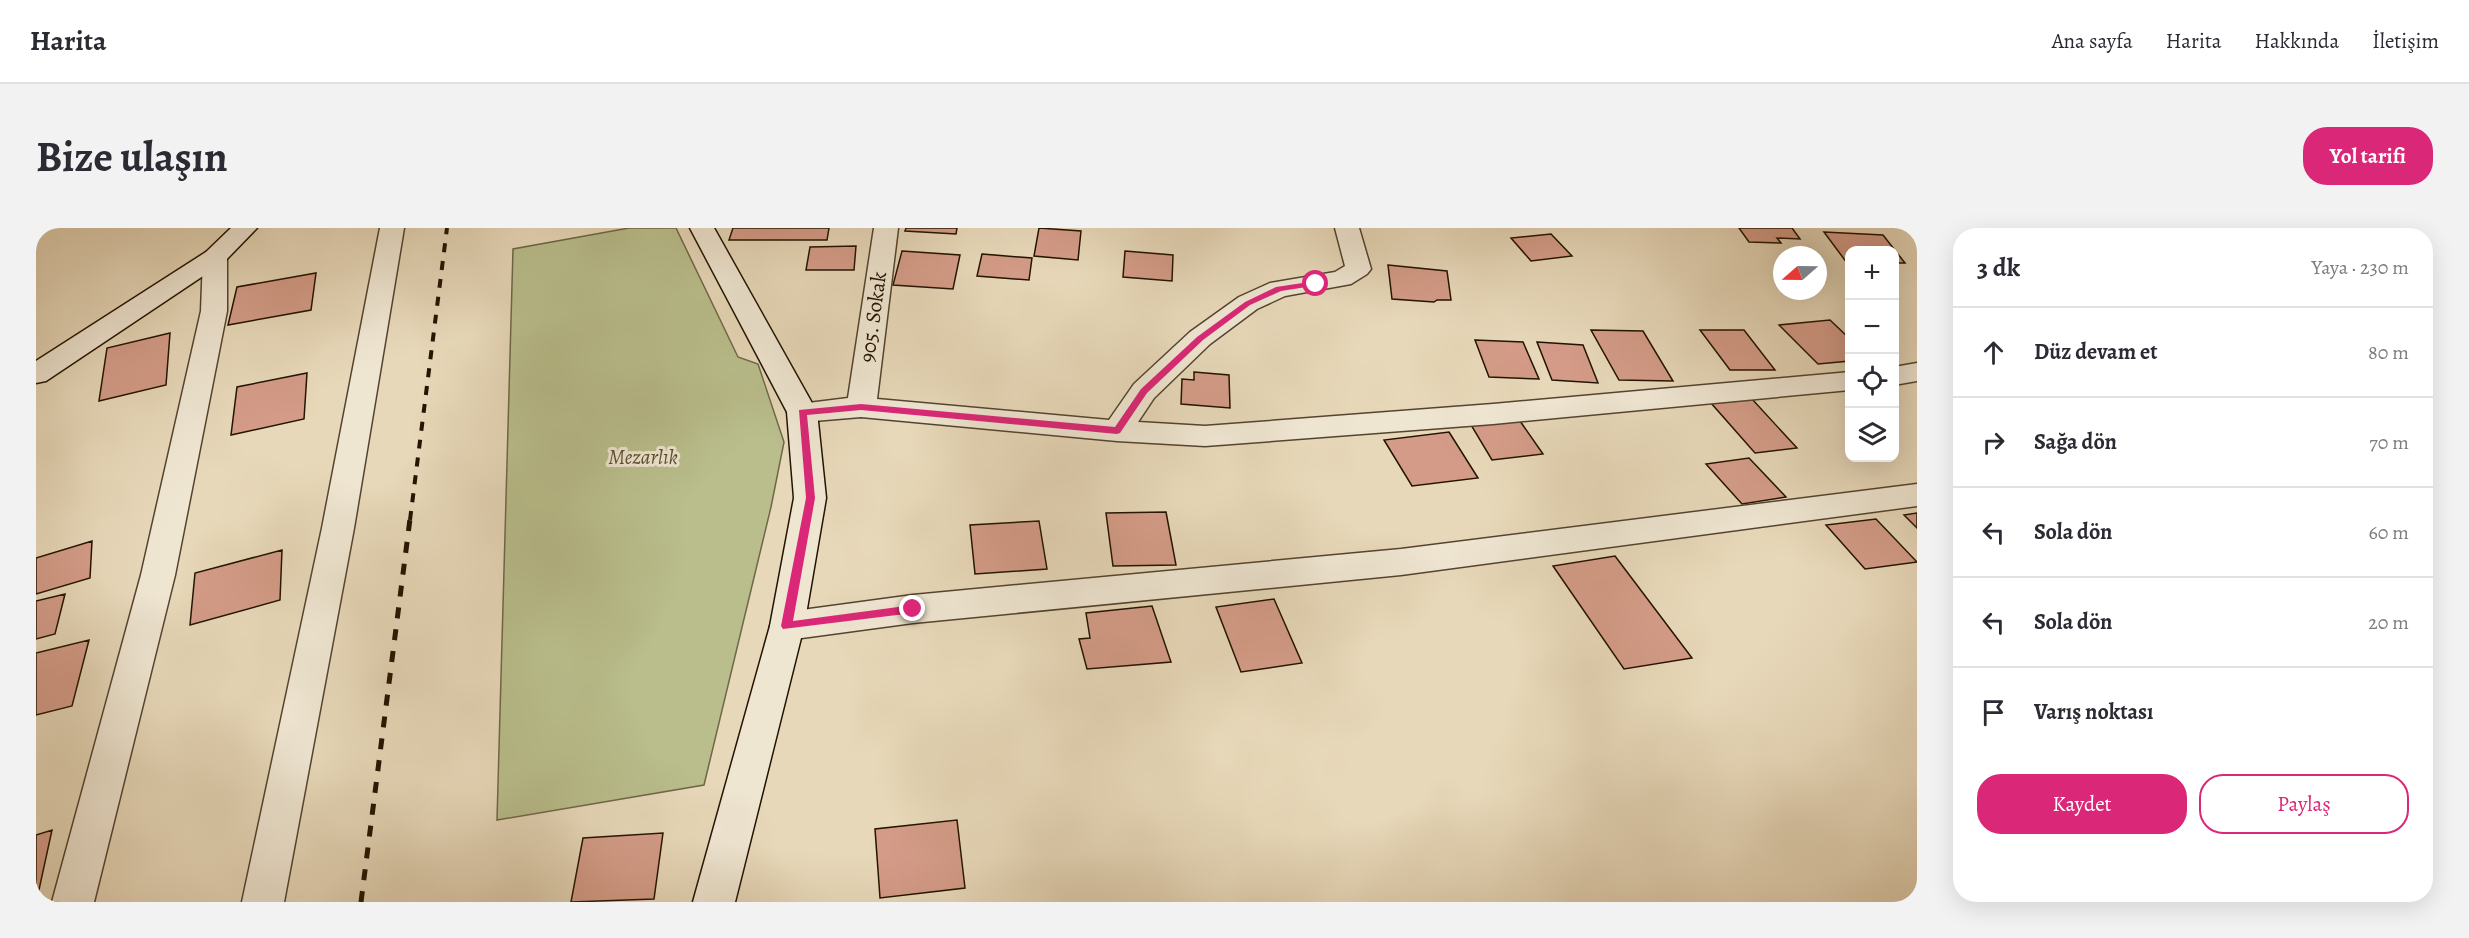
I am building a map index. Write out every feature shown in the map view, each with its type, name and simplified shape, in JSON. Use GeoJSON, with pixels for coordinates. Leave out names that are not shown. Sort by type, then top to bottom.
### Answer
{"type":"FeatureCollection","features":[{"type":"Feature","properties":{"kind":"street"},"geometry":{"type":"LineString","coordinates":[[36,374],[215,257],[245,228]]}},
{"type":"Feature","properties":{"kind":"street"},"geometry":{"type":"LineString","coordinates":[[263,902],[340,516],[392,228]]}},
{"type":"Feature","properties":{"kind":"street"},"geometry":{"type":"LineString","coordinates":[[702,228],[802,412],[810,498],[787,626],[714,902]]}},
{"type":"Feature","properties":{"kind":"street","name":"905. Sokak"},"geometry":{"type":"LineString","coordinates":[[861,407],[886,228]]}},
{"type":"Feature","properties":{"kind":"street"},"geometry":{"type":"LineString","coordinates":[[1117,431],[1144,391],[1200,338],[1248,303],[1279,288],[1342,279],[1358,269],[1347,228]]}},
{"type":"Feature","properties":{"kind":"street"},"geometry":{"type":"LineString","coordinates":[[73,902],[158,575],[214,311],[215,257]]}},
{"type":"Feature","properties":{"kind":"street"},"geometry":{"type":"LineString","coordinates":[[1899,375],[1917,372]]}},
{"type":"Feature","properties":{"kind":"street"},"geometry":{"type":"LineString","coordinates":[[802,412],[861,407],[1117,431],[1205,436],[1493,414],[1664,396],[1845,381]]}},
{"type":"Feature","properties":{"kind":"street"},"geometry":{"type":"LineString","coordinates":[[787,626],[913,609],[1401,562],[1917,495]]}},
{"type":"Feature","properties":{"kind":"green space","name":"Mezarlık"},"geometry":{"type":"Polygon","coordinates":[[[629,228],[676,228],[738,357],[758,364],[784,442],[771,507],[704,785],[497,820],[513,249],[629,228]]]}},
{"type":"Feature","properties":{"kind":"building"},"geometry":{"type":"Polygon","coordinates":[[[733,228],[829,228],[827,240],[729,240],[733,228]]]}},
{"type":"Feature","properties":{"kind":"building"},"geometry":{"type":"Polygon","coordinates":[[[906,228],[957,228],[956,234],[905,231],[906,228]]]}},
{"type":"Feature","properties":{"kind":"building"},"geometry":{"type":"Polygon","coordinates":[[[1039,228],[1081,231],[1078,260],[1034,256],[1039,228]]]}},
{"type":"Feature","properties":{"kind":"building"},"geometry":{"type":"Polygon","coordinates":[[[1739,228],[1792,228],[1800,239],[1777,238],[1781,243],[1749,242],[1739,228]]]}},
{"type":"Feature","properties":{"kind":"building"},"geometry":{"type":"Polygon","coordinates":[[[1824,232],[1883,235],[1892,246],[1845,246],[1845,260],[1824,232]]]}},
{"type":"Feature","properties":{"kind":"building"},"geometry":{"type":"Polygon","coordinates":[[[1551,234],[1572,256],[1531,261],[1511,238],[1551,234]]]}},
{"type":"Feature","properties":{"kind":"building"},"geometry":{"type":"Polygon","coordinates":[[[856,246],[854,270],[806,270],[810,247],[856,246]]]}},
{"type":"Feature","properties":{"kind":"building"},"geometry":{"type":"Polygon","coordinates":[[[902,251],[960,255],[953,289],[893,285],[902,251]]]}},
{"type":"Feature","properties":{"kind":"building"},"geometry":{"type":"Polygon","coordinates":[[[1125,251],[1173,255],[1172,281],[1123,277],[1125,251]]]}},
{"type":"Feature","properties":{"kind":"building"},"geometry":{"type":"Polygon","coordinates":[[[982,254],[1032,258],[1029,280],[977,276],[982,254]]]}},
{"type":"Feature","properties":{"kind":"building"},"geometry":{"type":"Polygon","coordinates":[[[1899,255],[1905,263],[1899,263],[1899,255]]]}},
{"type":"Feature","properties":{"kind":"building"},"geometry":{"type":"Polygon","coordinates":[[[1388,265],[1447,271],[1451,300],[1434,302],[1392,299],[1388,265]]]}},
{"type":"Feature","properties":{"kind":"building"},"geometry":{"type":"Polygon","coordinates":[[[316,273],[311,310],[228,325],[237,287],[316,273]]]}},
{"type":"Feature","properties":{"kind":"building"},"geometry":{"type":"Polygon","coordinates":[[[1830,320],[1845,334],[1845,361],[1818,364],[1779,325],[1830,320]]]}},
{"type":"Feature","properties":{"kind":"building"},"geometry":{"type":"Polygon","coordinates":[[[1591,330],[1643,331],[1673,381],[1619,380],[1591,330]]]}},
{"type":"Feature","properties":{"kind":"building"},"geometry":{"type":"Polygon","coordinates":[[[1700,330],[1744,330],[1775,370],[1730,370],[1700,330]]]}},
{"type":"Feature","properties":{"kind":"building"},"geometry":{"type":"Polygon","coordinates":[[[170,333],[166,385],[99,401],[107,348],[170,333]]]}},
{"type":"Feature","properties":{"kind":"building"},"geometry":{"type":"Polygon","coordinates":[[[1475,340],[1523,342],[1539,379],[1489,377],[1475,340]]]}},
{"type":"Feature","properties":{"kind":"building"},"geometry":{"type":"Polygon","coordinates":[[[1537,342],[1583,345],[1598,383],[1552,380],[1537,342]]]}},
{"type":"Feature","properties":{"kind":"building"},"geometry":{"type":"Polygon","coordinates":[[[1194,372],[1229,375],[1230,408],[1181,404],[1182,379],[1194,380],[1194,372]]]}},
{"type":"Feature","properties":{"kind":"building"},"geometry":{"type":"Polygon","coordinates":[[[307,373],[304,419],[231,435],[237,387],[307,373]]]}},
{"type":"Feature","properties":{"kind":"building"},"geometry":{"type":"Polygon","coordinates":[[[1752,399],[1797,448],[1755,453],[1711,403],[1752,399]]]}},
{"type":"Feature","properties":{"kind":"building"},"geometry":{"type":"Polygon","coordinates":[[[1520,421],[1543,454],[1492,460],[1471,425],[1520,421]]]}},
{"type":"Feature","properties":{"kind":"building"},"geometry":{"type":"Polygon","coordinates":[[[1449,432],[1478,478],[1412,486],[1384,440],[1449,432]]]}},
{"type":"Feature","properties":{"kind":"building"},"geometry":{"type":"Polygon","coordinates":[[[1749,458],[1786,497],[1742,504],[1706,464],[1749,458]]]}},
{"type":"Feature","properties":{"kind":"building"},"geometry":{"type":"Polygon","coordinates":[[[1166,512],[1176,565],[1113,566],[1106,513],[1166,512]]]}},
{"type":"Feature","properties":{"kind":"building"},"geometry":{"type":"Polygon","coordinates":[[[1917,513],[1917,528],[1904,515],[1917,513]]]}},
{"type":"Feature","properties":{"kind":"building"},"geometry":{"type":"Polygon","coordinates":[[[1876,519],[1917,562],[1865,569],[1826,525],[1876,519]]]}},
{"type":"Feature","properties":{"kind":"building"},"geometry":{"type":"Polygon","coordinates":[[[1039,521],[1047,569],[975,574],[970,525],[1039,521]]]}},
{"type":"Feature","properties":{"kind":"building"},"geometry":{"type":"Polygon","coordinates":[[[92,541],[90,578],[36,594],[36,558],[92,541]]]}},
{"type":"Feature","properties":{"kind":"building"},"geometry":{"type":"Polygon","coordinates":[[[282,550],[280,600],[190,625],[195,573],[282,550]]]}},
{"type":"Feature","properties":{"kind":"building"},"geometry":{"type":"Polygon","coordinates":[[[1615,556],[1692,658],[1624,669],[1553,566],[1615,556]]]}},
{"type":"Feature","properties":{"kind":"building"},"geometry":{"type":"Polygon","coordinates":[[[65,594],[55,634],[36,639],[36,601],[65,594]]]}},
{"type":"Feature","properties":{"kind":"building"},"geometry":{"type":"Polygon","coordinates":[[[1274,599],[1302,663],[1241,672],[1216,607],[1274,599]]]}},
{"type":"Feature","properties":{"kind":"building"},"geometry":{"type":"Polygon","coordinates":[[[1152,606],[1171,662],[1087,669],[1079,639],[1090,638],[1086,613],[1152,606]]]}},
{"type":"Feature","properties":{"kind":"building"},"geometry":{"type":"Polygon","coordinates":[[[89,640],[72,706],[36,715],[36,653],[89,640]]]}},
{"type":"Feature","properties":{"kind":"building"},"geometry":{"type":"Polygon","coordinates":[[[957,820],[965,888],[880,898],[875,829],[957,820]]]}},
{"type":"Feature","properties":{"kind":"building"},"geometry":{"type":"Polygon","coordinates":[[[52,830],[37,899],[36,899],[36,835],[52,830]]]}},
{"type":"Feature","properties":{"kind":"building"},"geometry":{"type":"Polygon","coordinates":[[[663,833],[654,899],[571,902],[583,838],[663,833]]]}},
{"type":"Feature","properties":{"kind":"railway"},"geometry":{"type":"LineString","coordinates":[[410,520],[447,228]]}},
{"type":"Feature","properties":{"kind":"railway"},"geometry":{"type":"LineString","coordinates":[[361,902],[410,519]]}},
{"type":"Feature","properties":{"kind":"route"},"geometry":{"type":"LineString","coordinates":[[913,609],[787,626],[810,498],[802,412],[861,407],[1117,431],[1144,391],[1200,338],[1248,303],[1279,288],[1316,284]]}}]}
